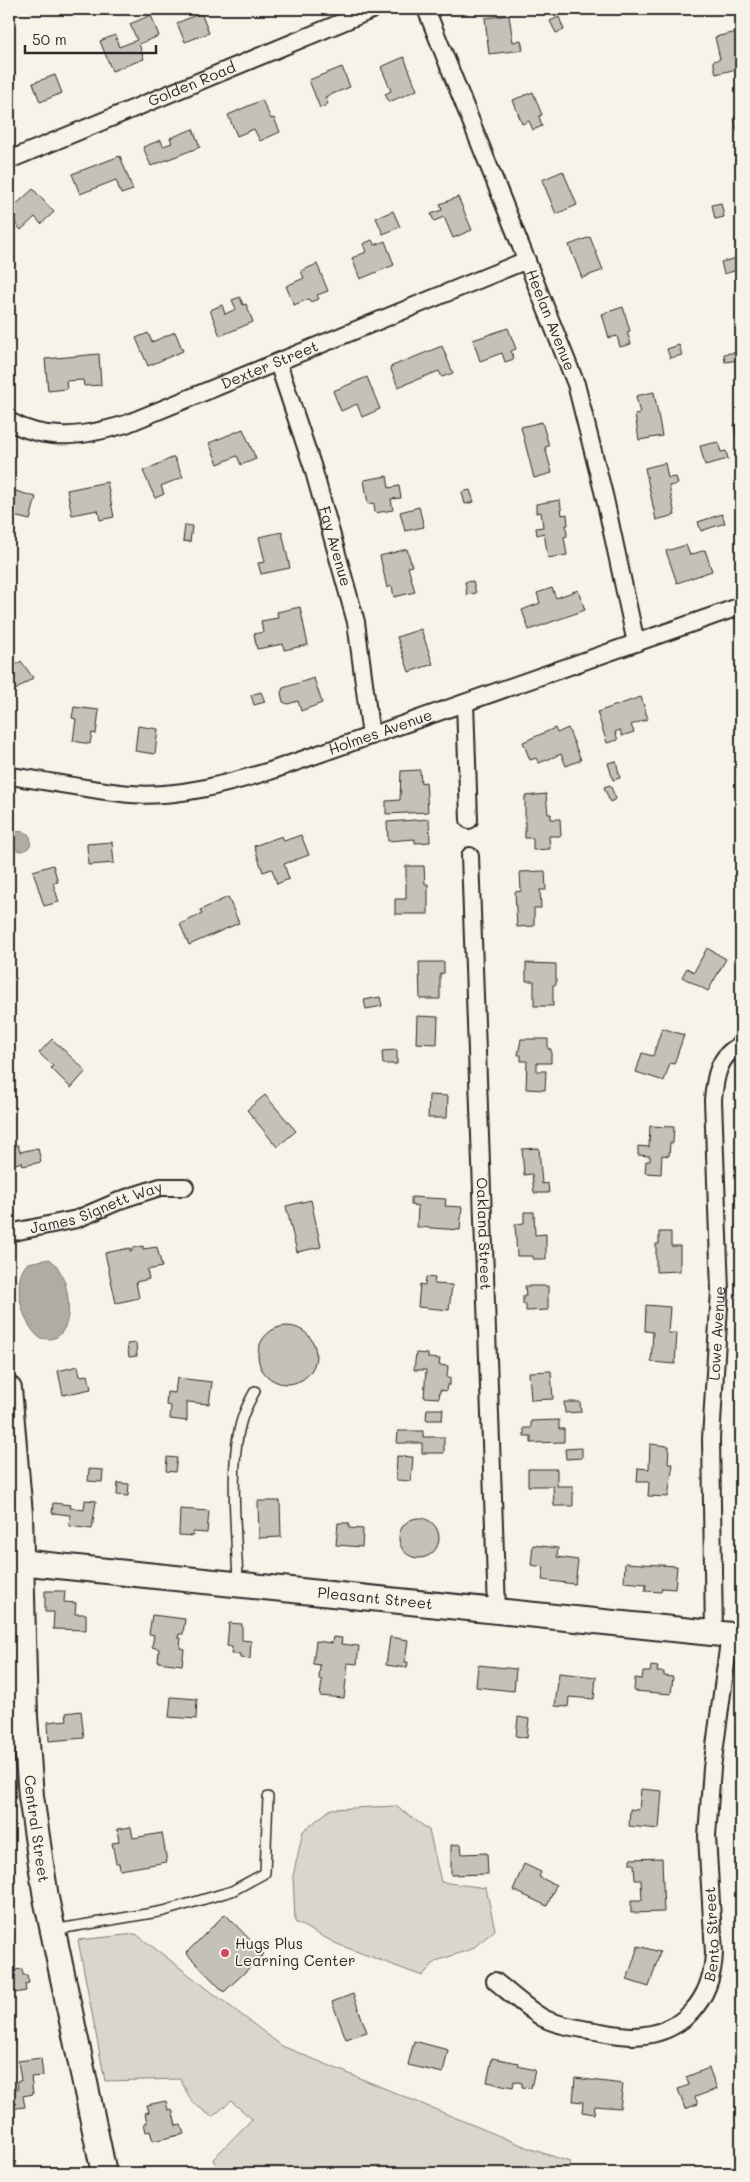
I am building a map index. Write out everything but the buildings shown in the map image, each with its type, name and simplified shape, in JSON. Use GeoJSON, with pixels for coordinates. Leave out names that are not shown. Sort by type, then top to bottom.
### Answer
{"type":"FeatureCollection","features":[{"type":"Feature","properties":{"kind":"main road","name":"Central Street"},"geometry":{"type":"LineString","coordinates":[[9,1388],[14,1423],[20,1514],[14,1561],[31,1796],[46,1898],[104,2173]]}},
{"type":"Feature","properties":{"kind":"main road","name":"Pleasant Street"},"geometry":{"type":"LineString","coordinates":[[14,1561],[728,1634]]}},
{"type":"Feature","properties":{"kind":"street","name":"Golden Road"},"geometry":{"type":"LineString","coordinates":[[9,160],[374,9]]}},
{"type":"Feature","properties":{"kind":"street","name":"Heelan Avenue"},"geometry":{"type":"LineString","coordinates":[[426,9],[576,384],[605,499],[636,643]]}},
{"type":"Feature","properties":{"kind":"street","name":"Dexter Street"},"geometry":{"type":"LineString","coordinates":[[9,421],[20,428],[44,434],[66,436],[92,434],[161,412],[527,260]]}},
{"type":"Feature","properties":{"kind":"street","name":"Fay Avenue"},"geometry":{"type":"LineString","coordinates":[[278,363],[313,468],[356,622],[371,736]]}},
{"type":"Feature","properties":{"kind":"street","name":"Holmes Avenue"},"geometry":{"type":"LineString","coordinates":[[9,776],[132,794],[175,792],[215,786],[270,772],[741,606]]}},
{"type":"Feature","properties":{"kind":"street"},"geometry":{"type":"LineString","coordinates":[[465,703],[469,820]]}},
{"type":"Feature","properties":{"kind":"street","name":"Oakland Street"},"geometry":{"type":"LineString","coordinates":[[470,856],[497,1610]]}},
{"type":"Feature","properties":{"kind":"street","name":"Lowe Avenue"},"geometry":{"type":"LineString","coordinates":[[728,1634],[711,1439],[720,1290],[714,1100],[715,1080],[720,1065],[731,1051],[741,1045]]}},
{"type":"Feature","properties":{"kind":"street","name":"James Signett Way"},"geometry":{"type":"LineString","coordinates":[[9,1233],[77,1219],[126,1198],[160,1187],[185,1187]]}},
{"type":"Feature","properties":{"kind":"street","name":"Bento Street"},"geometry":{"type":"LineString","coordinates":[[495,1981],[544,2018],[556,2023],[632,2036],[660,2030],[681,2021],[700,2003],[706,1993],[714,1968],[707,1836],[712,1768],[728,1634]]}},
{"type":"Feature","properties":{"kind":"lane"},"geometry":{"type":"LineString","coordinates":[[238,1584],[235,1468],[242,1418],[255,1391]]}},
{"type":"Feature","properties":{"kind":"lane"},"geometry":{"type":"LineString","coordinates":[[53,1930],[164,1911],[232,1890],[266,1873],[268,1796]]}},
{"type":"Feature","properties":{"kind":"shaded area"},"geometry":{"type":"Polygon","coordinates":[[[21,831],[28,834],[31,841],[28,848],[21,851],[14,848],[11,841],[14,834],[21,831]]]}},
{"type":"Feature","properties":{"kind":"shaded area"},"geometry":{"type":"Polygon","coordinates":[[[49,1259],[61,1273],[68,1296],[69,1308],[64,1329],[58,1336],[52,1339],[40,1338],[34,1332],[24,1313],[19,1290],[23,1270],[28,1263],[49,1259]]]}},
{"type":"Feature","properties":{"kind":"shaded area"},"geometry":{"type":"Polygon","coordinates":[[[396,1806],[429,1830],[441,1882],[486,1888],[495,1930],[472,1949],[436,1961],[422,1976],[337,1944],[295,1922],[293,1876],[303,1831],[331,1809],[396,1806]]]}},
{"type":"Feature","properties":{"kind":"shaded area"},"geometry":{"type":"Polygon","coordinates":[[[136,1934],[282,2046],[531,2149],[570,2162],[567,2173],[218,2173],[213,2159],[252,2119],[231,2101],[212,2117],[192,2102],[180,2079],[105,2081],[78,1940],[136,1934]]]}},
{"type":"Feature","properties":{"kind":"place","name":"Hugs Plus Learning Center"},"geometry":{"type":"Point","coordinates":[225,1953]}}]}
